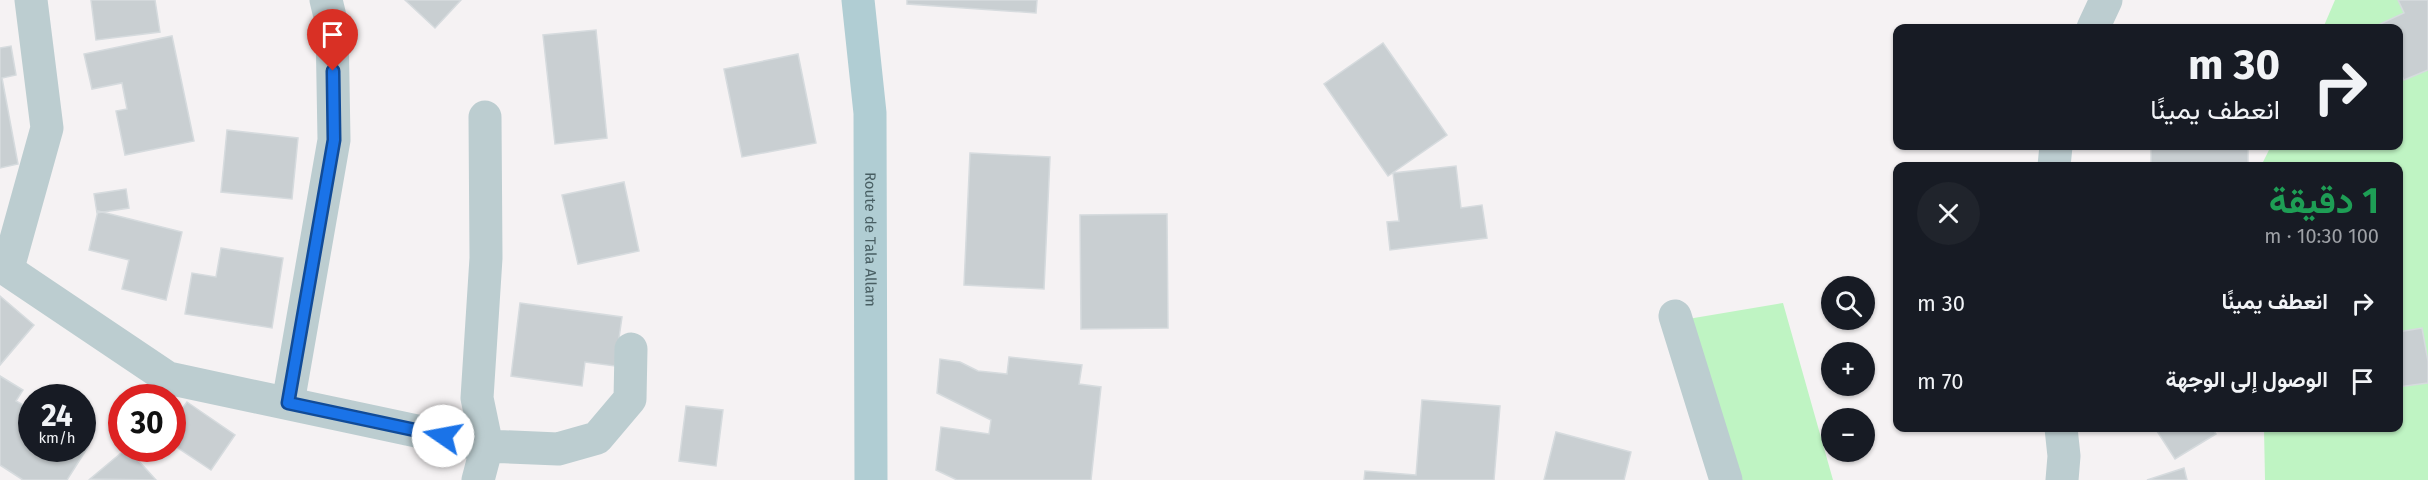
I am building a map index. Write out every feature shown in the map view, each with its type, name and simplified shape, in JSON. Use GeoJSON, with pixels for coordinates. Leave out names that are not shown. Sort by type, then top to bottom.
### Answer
{"type":"FeatureCollection","features":[{"type":"Feature","properties":{"kind":"main road","name":"Route de Tala Allam"},"geometry":{"type":"LineString","coordinates":[[858,0],[870,113],[871,480]]}},
{"type":"Feature","properties":{"kind":"street"},"geometry":{"type":"LineString","coordinates":[[31,0],[47,128],[4,266],[168,378],[487,446],[558,449],[597,438],[630,399],[632,349]]}},
{"type":"Feature","properties":{"kind":"street"},"geometry":{"type":"LineString","coordinates":[[288,403],[334,140],[332,25],[326,0]]}},
{"type":"Feature","properties":{"kind":"street"},"geometry":{"type":"LineString","coordinates":[[2095,24],[2106,0]]}},
{"type":"Feature","properties":{"kind":"street"},"geometry":{"type":"LineString","coordinates":[[478,480],[487,446],[477,398],[486,258],[485,117]]}},
{"type":"Feature","properties":{"kind":"street"},"geometry":{"type":"LineString","coordinates":[[1675,316],[1726,480]]}},
{"type":"Feature","properties":{"kind":"street"},"geometry":{"type":"LineString","coordinates":[[2061,432],[2064,456],[2062,480]]}},
{"type":"Feature","properties":{"kind":"green space"},"geometry":{"type":"Polygon","coordinates":[[[2335,0],[2428,0],[2428,480],[2265,480],[2264,432],[2403,432],[2403,162],[2263,162],[2269,150],[2403,150],[2403,24],[2325,24],[2335,0]]]}},
{"type":"Feature","properties":{"kind":"green space"},"geometry":{"type":"Polygon","coordinates":[[[1783,303],[1821,438],[1821,462],[1828,462],[1833,480],[1728,480],[1688,319],[1783,303]]]}},
{"type":"Feature","properties":{"kind":"building"},"geometry":{"type":"Polygon","coordinates":[[[91,0],[155,0],[160,32],[96,40],[91,0]]]}},
{"type":"Feature","properties":{"kind":"building"},"geometry":{"type":"Polygon","coordinates":[[[405,0],[461,0],[435,28],[405,0]]]}},
{"type":"Feature","properties":{"kind":"building"},"geometry":{"type":"Polygon","coordinates":[[[907,0],[1037,0],[1036,13],[907,4],[907,0]]]}},
{"type":"Feature","properties":{"kind":"building"},"geometry":{"type":"Polygon","coordinates":[[[2398,0],[2428,0],[2428,70],[2404,80],[2403,24],[2380,24],[2404,13],[2398,0]]]}},
{"type":"Feature","properties":{"kind":"building"},"geometry":{"type":"Polygon","coordinates":[[[596,30],[607,138],[555,144],[543,35],[596,30]]]}},
{"type":"Feature","properties":{"kind":"building"},"geometry":{"type":"Polygon","coordinates":[[[172,36],[194,141],[125,155],[116,111],[127,109],[122,83],[92,89],[84,54],[172,36]]]}},
{"type":"Feature","properties":{"kind":"building"},"geometry":{"type":"Polygon","coordinates":[[[1383,43],[1447,135],[1388,176],[1324,84],[1383,43]]]}},
{"type":"Feature","properties":{"kind":"building"},"geometry":{"type":"Polygon","coordinates":[[[11,46],[16,75],[2,78],[18,164],[0,168],[0,48],[11,46]]]}},
{"type":"Feature","properties":{"kind":"building"},"geometry":{"type":"Polygon","coordinates":[[[798,54],[816,143],[742,157],[724,69],[798,54]]]}},
{"type":"Feature","properties":{"kind":"building"},"geometry":{"type":"Polygon","coordinates":[[[227,130],[298,138],[292,199],[221,192],[227,130]]]}},
{"type":"Feature","properties":{"kind":"building"},"geometry":{"type":"Polygon","coordinates":[[[2151,150],[2248,150],[2248,162],[2151,162],[2151,150]]]}},
{"type":"Feature","properties":{"kind":"building"},"geometry":{"type":"Polygon","coordinates":[[[970,153],[1050,157],[1044,289],[964,285],[970,153]]]}},
{"type":"Feature","properties":{"kind":"building"},"geometry":{"type":"Polygon","coordinates":[[[1456,166],[1461,208],[1482,205],[1487,238],[1390,250],[1387,222],[1399,221],[1393,173],[1456,166]]]}},
{"type":"Feature","properties":{"kind":"building"},"geometry":{"type":"Polygon","coordinates":[[[624,182],[639,251],[578,264],[562,195],[624,182]]]}},
{"type":"Feature","properties":{"kind":"building"},"geometry":{"type":"Polygon","coordinates":[[[126,189],[129,208],[97,213],[94,194],[126,189]]]}},
{"type":"Feature","properties":{"kind":"building"},"geometry":{"type":"Polygon","coordinates":[[[98,211],[182,232],[166,300],[122,289],[129,260],[89,250],[98,211]]]}},
{"type":"Feature","properties":{"kind":"building"},"geometry":{"type":"Polygon","coordinates":[[[1167,214],[1168,328],[1081,329],[1080,215],[1167,214]]]}},
{"type":"Feature","properties":{"kind":"building"},"geometry":{"type":"Polygon","coordinates":[[[221,248],[283,258],[272,328],[185,314],[192,273],[216,277],[221,248]]]}},
{"type":"Feature","properties":{"kind":"building"},"geometry":{"type":"Polygon","coordinates":[[[0,296],[34,325],[0,365],[0,296]]]}},
{"type":"Feature","properties":{"kind":"building"},"geometry":{"type":"Polygon","coordinates":[[[520,303],[622,317],[615,366],[585,362],[582,386],[511,376],[520,303]]]}},
{"type":"Feature","properties":{"kind":"building"},"geometry":{"type":"Polygon","coordinates":[[[2422,328],[2428,361],[2428,383],[2403,386],[2403,331],[2422,328]]]}},
{"type":"Feature","properties":{"kind":"building"},"geometry":{"type":"Polygon","coordinates":[[[1009,357],[1082,365],[1079,384],[1101,387],[1091,480],[957,480],[936,470],[941,427],[989,434],[991,420],[937,393],[940,359],[960,362],[978,371],[1007,374],[1009,357]]]}},
{"type":"Feature","properties":{"kind":"building"},"geometry":{"type":"Polygon","coordinates":[[[0,376],[18,387],[16,401],[18,402],[18,462],[78,462],[67,480],[23,480],[0,465],[0,376]]]}},
{"type":"Feature","properties":{"kind":"building"},"geometry":{"type":"Polygon","coordinates":[[[1422,400],[1500,406],[1494,480],[1364,480],[1365,471],[1416,475],[1422,400]]]}},
{"type":"Feature","properties":{"kind":"building"},"geometry":{"type":"Polygon","coordinates":[[[186,403],[235,435],[211,470],[186,453],[186,403]]]}},
{"type":"Feature","properties":{"kind":"building"},"geometry":{"type":"Polygon","coordinates":[[[686,406],[723,410],[716,466],[679,461],[686,406]]]}},
{"type":"Feature","properties":{"kind":"building"},"geometry":{"type":"Polygon","coordinates":[[[1556,432],[1631,452],[1624,480],[1544,480],[1556,432]]]}},
{"type":"Feature","properties":{"kind":"building"},"geometry":{"type":"Polygon","coordinates":[[[2158,432],[2215,432],[2216,434],[2175,459],[2158,432]]]}},
{"type":"Feature","properties":{"kind":"building"},"geometry":{"type":"Polygon","coordinates":[[[110,462],[140,462],[156,480],[90,479],[110,462]]]}},
{"type":"Feature","properties":{"kind":"building"},"geometry":{"type":"Polygon","coordinates":[[[2184,468],[2187,480],[2147,480],[2184,468]]]}},
{"type":"Feature","properties":{"kind":"route"},"geometry":{"type":"LineString","coordinates":[[333,71],[334,140],[288,403],[443,436]]}}]}
